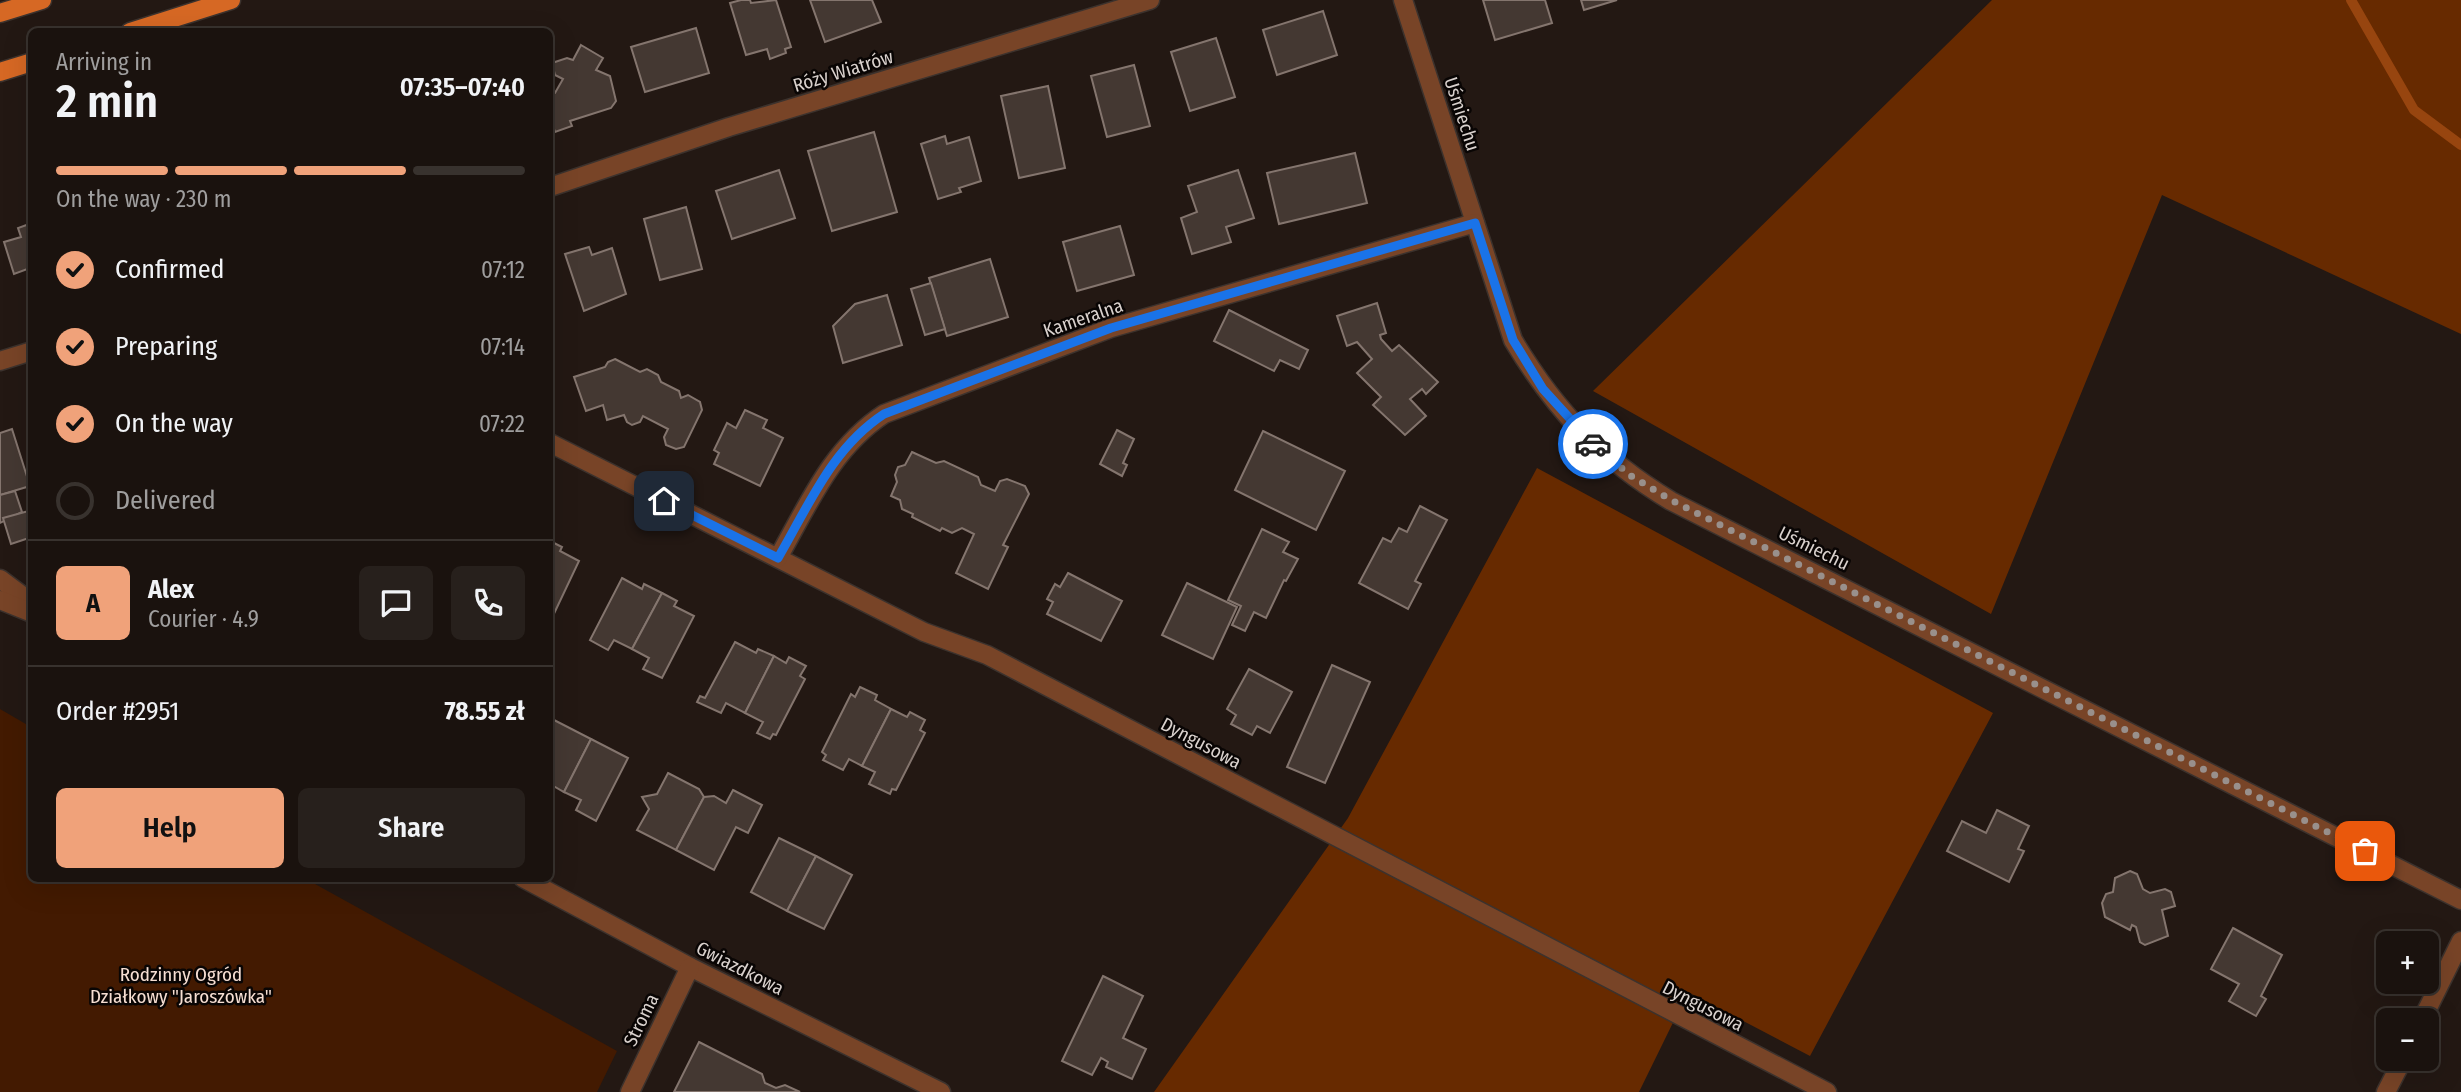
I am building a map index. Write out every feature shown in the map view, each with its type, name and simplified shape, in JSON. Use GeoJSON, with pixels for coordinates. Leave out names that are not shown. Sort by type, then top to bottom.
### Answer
{"type":"FeatureCollection","features":[{"type":"Feature","properties":{"kind":"main road"},"geometry":{"type":"LineString","coordinates":[[0,13],[42,0]]}},
{"type":"Feature","properties":{"kind":"main road"},"geometry":{"type":"LineString","coordinates":[[143,28],[231,0]]}},
{"type":"Feature","properties":{"kind":"main road"},"geometry":{"type":"LineString","coordinates":[[0,72],[28,63]]}},
{"type":"Feature","properties":{"kind":"street","name":"Róży Wiatrów"},"geometry":{"type":"LineString","coordinates":[[553,186],[729,127],[1150,0]]}},
{"type":"Feature","properties":{"kind":"street","name":"Uśmiechu"},"geometry":{"type":"LineString","coordinates":[[1403,0],[1513,340],[1543,389],[1593,444],[1631,476],[1671,500],[2461,900]]}},
{"type":"Feature","properties":{"kind":"street","name":"Kameralna"},"geometry":{"type":"LineString","coordinates":[[778,558],[839,452],[860,430],[884,414],[1111,328],[1475,223]]}},
{"type":"Feature","properties":{"kind":"street"},"geometry":{"type":"LineString","coordinates":[[0,361],[28,352]]}},
{"type":"Feature","properties":{"kind":"street","name":"Dyngusowa"},"geometry":{"type":"LineString","coordinates":[[553,445],[924,632],[987,655],[1827,1092]]}},
{"type":"Feature","properties":{"kind":"street"},"geometry":{"type":"LineString","coordinates":[[0,579],[28,600]]}},
{"type":"Feature","properties":{"kind":"street"},"geometry":{"type":"LineString","coordinates":[[0,600],[28,611]]}},
{"type":"Feature","properties":{"kind":"street","name":"Gwiazdkowa"},"geometry":{"type":"LineString","coordinates":[[531,882],[691,967],[941,1092]]}},
{"type":"Feature","properties":{"kind":"street"},"geometry":{"type":"LineString","coordinates":[[2428,1008],[2461,941]]}},
{"type":"Feature","properties":{"kind":"street","name":"Stroma"},"geometry":{"type":"LineString","coordinates":[[630,1092],[691,967]]}},
{"type":"Feature","properties":{"kind":"street"},"geometry":{"type":"LineString","coordinates":[[2386,1092],[2397,1071]]}},
{"type":"Feature","properties":{"kind":"green space","name":"Rodzinny Ogród Działkowy \"Jaroszówka\""},"geometry":{"type":"Polygon","coordinates":[[[0,709],[28,725],[28,882],[311,882],[617,1051],[597,1092],[0,1092],[0,709]]]}},
{"type":"Feature","properties":{"kind":"shaded area"},"geometry":{"type":"Polygon","coordinates":[[[1992,0],[2461,0],[2461,334],[2162,195],[1991,614],[1593,391],[1992,0]]]}},
{"type":"Feature","properties":{"kind":"shaded area"},"geometry":{"type":"Polygon","coordinates":[[[1537,468],[1993,713],[1810,1056],[1688,992],[1639,1092],[1154,1092],[1348,818],[1537,468]]]}},
{"type":"Feature","properties":{"kind":"building"},"geometry":{"type":"Polygon","coordinates":[[[750,0],[751,3],[776,0],[791,47],[785,49],[786,53],[770,59],[767,49],[746,55],[730,3],[750,0]]]}},
{"type":"Feature","properties":{"kind":"building"},"geometry":{"type":"Polygon","coordinates":[[[810,0],[872,0],[881,22],[825,42],[810,0]]]}},
{"type":"Feature","properties":{"kind":"building"},"geometry":{"type":"Polygon","coordinates":[[[1483,0],[1545,0],[1552,23],[1495,40],[1483,0]]]}},
{"type":"Feature","properties":{"kind":"building"},"geometry":{"type":"Polygon","coordinates":[[[1581,0],[1617,0],[1584,10],[1581,0]]]}},
{"type":"Feature","properties":{"kind":"building"},"geometry":{"type":"Polygon","coordinates":[[[1323,11],[1337,55],[1277,75],[1263,30],[1323,11]]]}},
{"type":"Feature","properties":{"kind":"building"},"geometry":{"type":"Polygon","coordinates":[[[696,28],[709,73],[645,92],[631,47],[696,28]]]}},
{"type":"Feature","properties":{"kind":"building"},"geometry":{"type":"Polygon","coordinates":[[[1216,38],[1235,97],[1190,111],[1171,52],[1216,38]]]}},
{"type":"Feature","properties":{"kind":"building"},"geometry":{"type":"Polygon","coordinates":[[[581,45],[603,58],[596,70],[610,76],[616,101],[611,108],[570,121],[572,126],[555,132],[553,94],[563,79],[555,75],[553,63],[567,58],[573,60],[581,45]]]}},
{"type":"Feature","properties":{"kind":"building"},"geometry":{"type":"Polygon","coordinates":[[[1134,65],[1150,126],[1107,137],[1091,76],[1134,65]]]}},
{"type":"Feature","properties":{"kind":"building"},"geometry":{"type":"Polygon","coordinates":[[[1048,86],[1065,168],[1019,178],[1001,96],[1048,86]]]}},
{"type":"Feature","properties":{"kind":"building"},"geometry":{"type":"Polygon","coordinates":[[[874,132],[897,212],[832,231],[808,151],[874,132]]]}},
{"type":"Feature","properties":{"kind":"building"},"geometry":{"type":"Polygon","coordinates":[[[945,136],[947,144],[969,137],[981,181],[959,188],[961,192],[938,199],[921,144],[945,136]]]}},
{"type":"Feature","properties":{"kind":"building"},"geometry":{"type":"Polygon","coordinates":[[[1355,153],[1367,203],[1279,224],[1267,173],[1355,153]]]}},
{"type":"Feature","properties":{"kind":"building"},"geometry":{"type":"Polygon","coordinates":[[[779,170],[795,218],[732,239],[716,191],[779,170]]]}},
{"type":"Feature","properties":{"kind":"building"},"geometry":{"type":"Polygon","coordinates":[[[1238,170],[1254,218],[1226,227],[1231,242],[1192,254],[1181,218],[1197,212],[1188,186],[1238,170]]]}},
{"type":"Feature","properties":{"kind":"building"},"geometry":{"type":"Polygon","coordinates":[[[686,207],[702,269],[660,280],[644,219],[686,207]]]}},
{"type":"Feature","properties":{"kind":"building"},"geometry":{"type":"Polygon","coordinates":[[[28,224],[28,269],[14,274],[4,242],[21,237],[18,228],[28,224]]]}},
{"type":"Feature","properties":{"kind":"building"},"geometry":{"type":"Polygon","coordinates":[[[1120,226],[1134,275],[1077,291],[1063,242],[1120,226]]]}},
{"type":"Feature","properties":{"kind":"building"},"geometry":{"type":"Polygon","coordinates":[[[589,247],[592,255],[612,248],[626,294],[584,311],[565,254],[589,247]]]}},
{"type":"Feature","properties":{"kind":"building"},"geometry":{"type":"Polygon","coordinates":[[[990,259],[1008,317],[947,336],[929,278],[990,259]]]}},
{"type":"Feature","properties":{"kind":"building"},"geometry":{"type":"Polygon","coordinates":[[[931,283],[945,329],[925,335],[911,289],[931,283]]]}},
{"type":"Feature","properties":{"kind":"building"},"geometry":{"type":"Polygon","coordinates":[[[887,295],[902,345],[843,363],[833,326],[855,304],[887,295]]]}},
{"type":"Feature","properties":{"kind":"building"},"geometry":{"type":"Polygon","coordinates":[[[1377,303],[1386,333],[1380,335],[1381,339],[1392,351],[1399,345],[1438,382],[1426,394],[1422,389],[1410,399],[1426,416],[1405,435],[1373,405],[1381,397],[1357,373],[1372,359],[1357,342],[1347,346],[1337,316],[1377,303]]]}},
{"type":"Feature","properties":{"kind":"building"},"geometry":{"type":"Polygon","coordinates":[[[1229,310],[1308,350],[1299,369],[1280,360],[1274,371],[1214,341],[1229,310]]]}},
{"type":"Feature","properties":{"kind":"building"},"geometry":{"type":"Polygon","coordinates":[[[615,359],[640,372],[647,369],[658,375],[661,382],[679,391],[681,398],[688,395],[700,402],[702,410],[684,447],[676,449],[666,445],[664,437],[668,429],[643,416],[640,422],[632,425],[624,415],[607,420],[603,405],[586,411],[574,377],[605,367],[615,359]]]}},
{"type":"Feature","properties":{"kind":"building"},"geometry":{"type":"Polygon","coordinates":[[[745,410],[767,420],[763,428],[783,438],[760,486],[714,464],[719,453],[714,450],[727,423],[736,428],[745,410]]]}},
{"type":"Feature","properties":{"kind":"building"},"geometry":{"type":"Polygon","coordinates":[[[12,429],[28,487],[0,495],[0,433],[12,429]]]}},
{"type":"Feature","properties":{"kind":"building"},"geometry":{"type":"Polygon","coordinates":[[[1117,430],[1134,439],[1123,463],[1127,465],[1122,476],[1100,464],[1117,430]]]}},
{"type":"Feature","properties":{"kind":"building"},"geometry":{"type":"Polygon","coordinates":[[[1263,431],[1345,471],[1316,530],[1235,490],[1263,431]]]}},
{"type":"Feature","properties":{"kind":"building"},"geometry":{"type":"Polygon","coordinates":[[[912,452],[936,463],[944,461],[978,477],[981,485],[995,491],[1000,481],[1007,479],[1025,486],[1029,494],[1003,545],[1008,547],[988,589],[956,573],[974,534],[962,528],[952,533],[942,528],[940,531],[912,517],[913,514],[902,509],[900,500],[891,496],[897,482],[895,475],[898,467],[905,465],[912,452]]]}},
{"type":"Feature","properties":{"kind":"building"},"geometry":{"type":"Polygon","coordinates":[[[15,491],[22,512],[0,523],[0,495],[15,491]]]}},
{"type":"Feature","properties":{"kind":"building"},"geometry":{"type":"Polygon","coordinates":[[[1420,506],[1447,520],[1415,581],[1421,584],[1408,609],[1359,583],[1383,538],[1391,542],[1399,528],[1407,532],[1420,506]]]}},
{"type":"Feature","properties":{"kind":"building"},"geometry":{"type":"Polygon","coordinates":[[[28,511],[28,538],[11,544],[3,518],[28,511]]]}},
{"type":"Feature","properties":{"kind":"building"},"geometry":{"type":"Polygon","coordinates":[[[1262,529],[1289,542],[1283,552],[1298,559],[1286,581],[1284,580],[1266,618],[1254,612],[1245,631],[1232,625],[1241,606],[1228,600],[1262,529]]]}},
{"type":"Feature","properties":{"kind":"building"},"geometry":{"type":"Polygon","coordinates":[[[553,542],[562,547],[560,551],[579,561],[553,616],[553,542]]]}},
{"type":"Feature","properties":{"kind":"building"},"geometry":{"type":"Polygon","coordinates":[[[1068,573],[1122,601],[1101,641],[1047,614],[1053,602],[1047,599],[1055,584],[1060,587],[1068,573]]]}},
{"type":"Feature","properties":{"kind":"building"},"geometry":{"type":"Polygon","coordinates":[[[622,578],[642,589],[644,584],[662,593],[632,649],[614,640],[608,650],[590,640],[622,578]]]}},
{"type":"Feature","properties":{"kind":"building"},"geometry":{"type":"Polygon","coordinates":[[[1187,583],[1237,607],[1213,659],[1162,635],[1187,583]]]}},
{"type":"Feature","properties":{"kind":"building"},"geometry":{"type":"Polygon","coordinates":[[[662,593],[677,601],[674,606],[694,616],[662,678],[643,669],[649,658],[632,649],[662,593]]]}},
{"type":"Feature","properties":{"kind":"building"},"geometry":{"type":"Polygon","coordinates":[[[735,642],[756,653],[758,649],[774,656],[745,713],[726,703],[721,713],[697,702],[700,696],[705,698],[735,642]]]}},
{"type":"Feature","properties":{"kind":"building"},"geometry":{"type":"Polygon","coordinates":[[[774,656],[786,663],[789,657],[806,666],[800,676],[805,679],[776,735],[773,734],[770,739],[757,733],[763,722],[745,713],[774,656]]]}},
{"type":"Feature","properties":{"kind":"building"},"geometry":{"type":"Polygon","coordinates":[[[1332,665],[1370,682],[1325,783],[1287,767],[1332,665]]]}},
{"type":"Feature","properties":{"kind":"building"},"geometry":{"type":"Polygon","coordinates":[[[1249,669],[1292,692],[1270,733],[1257,726],[1252,735],[1231,724],[1236,715],[1227,709],[1249,669]]]}},
{"type":"Feature","properties":{"kind":"building"},"geometry":{"type":"Polygon","coordinates":[[[860,687],[877,695],[875,700],[891,709],[862,766],[849,759],[843,770],[823,760],[826,755],[822,752],[851,694],[855,697],[860,687]]]}},
{"type":"Feature","properties":{"kind":"building"},"geometry":{"type":"Polygon","coordinates":[[[891,709],[907,717],[910,712],[925,720],[920,730],[925,733],[896,790],[892,789],[890,794],[869,784],[875,772],[862,766],[891,709]]]}},
{"type":"Feature","properties":{"kind":"building"},"geometry":{"type":"Polygon","coordinates":[[[554,720],[591,739],[564,792],[553,786],[554,720]]]}},
{"type":"Feature","properties":{"kind":"building"},"geometry":{"type":"Polygon","coordinates":[[[591,739],[628,758],[596,821],[576,810],[581,800],[564,792],[591,739]]]}},
{"type":"Feature","properties":{"kind":"building"},"geometry":{"type":"Polygon","coordinates":[[[668,773],[699,789],[704,797],[676,850],[637,830],[649,809],[642,797],[657,794],[668,773]]]}},
{"type":"Feature","properties":{"kind":"building"},"geometry":{"type":"Polygon","coordinates":[[[733,790],[762,805],[748,833],[736,827],[714,870],[676,850],[704,797],[714,796],[726,803],[733,790]]]}},
{"type":"Feature","properties":{"kind":"building"},"geometry":{"type":"Polygon","coordinates":[[[1997,810],[2029,826],[2018,849],[2024,851],[2009,882],[1947,851],[1962,821],[1986,833],[1997,810]]]}},
{"type":"Feature","properties":{"kind":"building"},"geometry":{"type":"Polygon","coordinates":[[[779,838],[816,856],[787,911],[751,892],[779,838]]]}},
{"type":"Feature","properties":{"kind":"building"},"geometry":{"type":"Polygon","coordinates":[[[816,856],[852,875],[824,929],[787,911],[816,856]]]}},
{"type":"Feature","properties":{"kind":"building"},"geometry":{"type":"Polygon","coordinates":[[[2130,871],[2137,874],[2143,889],[2150,893],[2165,889],[2171,892],[2175,906],[2162,910],[2168,936],[2145,945],[2140,942],[2136,927],[2132,925],[2130,930],[2105,917],[2102,903],[2106,894],[2113,892],[2115,878],[2130,871]]]}},
{"type":"Feature","properties":{"kind":"building"},"geometry":{"type":"Polygon","coordinates":[[[2233,928],[2282,955],[2261,996],[2266,999],[2256,1016],[2229,1001],[2239,984],[2211,969],[2233,928]]]}},
{"type":"Feature","properties":{"kind":"building"},"geometry":{"type":"Polygon","coordinates":[[[1103,976],[1143,996],[1123,1038],[1146,1049],[1132,1079],[1106,1067],[1108,1062],[1101,1058],[1092,1075],[1062,1061],[1103,976]]]}},
{"type":"Feature","properties":{"kind":"building"},"geometry":{"type":"Polygon","coordinates":[[[699,1042],[762,1074],[765,1083],[776,1088],[785,1085],[800,1092],[674,1092],[699,1042]]]}},
{"type":"Feature","properties":{"kind":"waterway"},"geometry":{"type":"LineString","coordinates":[[2351,0],[2414,110],[2461,145]]}},
{"type":"Feature","properties":{"kind":"way so far"},"geometry":{"type":"LineString","coordinates":[[1593,444],[1631,476],[1671,500],[2365,851]]}},
{"type":"Feature","properties":{"kind":"route"},"geometry":{"type":"LineString","coordinates":[[664,501],[778,558],[839,452],[860,430],[884,414],[1111,328],[1475,223],[1513,340],[1543,389],[1593,444]]}}]}
